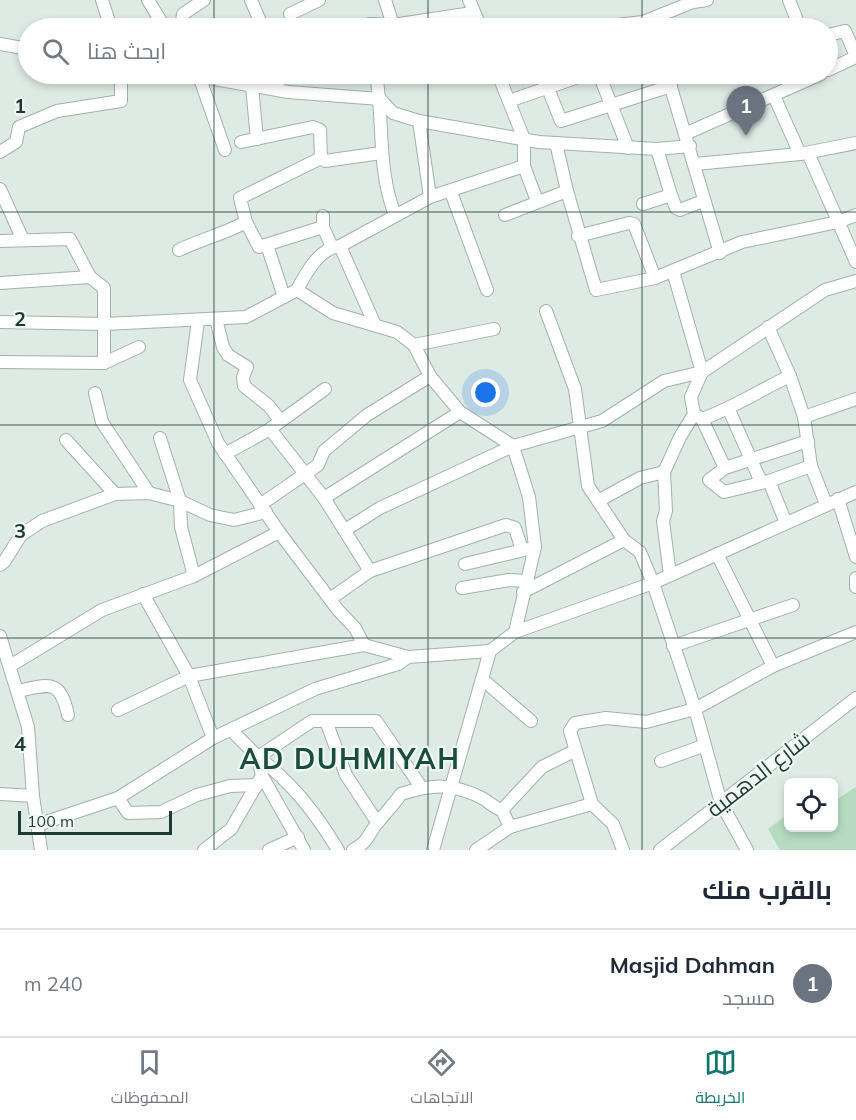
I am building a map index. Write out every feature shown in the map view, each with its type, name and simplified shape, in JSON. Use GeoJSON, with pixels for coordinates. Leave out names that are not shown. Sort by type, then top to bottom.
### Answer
{"type":"FeatureCollection","features":[{"type":"Feature","properties":{"kind":"street"},"geometry":{"type":"LineString","coordinates":[[102,0],[108,18]]}},
{"type":"Feature","properties":{"kind":"street"},"geometry":{"type":"LineString","coordinates":[[148,0],[159,18]]}},
{"type":"Feature","properties":{"kind":"street"},"geometry":{"type":"LineString","coordinates":[[182,18],[183,14],[204,0]]}},
{"type":"Feature","properties":{"kind":"street"},"geometry":{"type":"LineString","coordinates":[[251,0],[259,18]]}},
{"type":"Feature","properties":{"kind":"street"},"geometry":{"type":"LineString","coordinates":[[290,14],[319,0]]}},
{"type":"Feature","properties":{"kind":"street"},"geometry":{"type":"LineString","coordinates":[[385,0],[390,18]]}},
{"type":"Feature","properties":{"kind":"street"},"geometry":{"type":"LineString","coordinates":[[469,0],[475,18]]}},
{"type":"Feature","properties":{"kind":"street"},"geometry":{"type":"LineString","coordinates":[[662,18],[693,2],[707,0]]}},
{"type":"Feature","properties":{"kind":"street"},"geometry":{"type":"LineString","coordinates":[[789,0],[796,18]]}},
{"type":"Feature","properties":{"kind":"street"},"geometry":{"type":"LineString","coordinates":[[450,18],[472,13]]}},
{"type":"Feature","properties":{"kind":"street"},"geometry":{"type":"LineString","coordinates":[[838,32],[844,31],[856,56],[838,65]]}},
{"type":"Feature","properties":{"kind":"street"},"geometry":{"type":"LineString","coordinates":[[0,44],[18,47]]}},
{"type":"Feature","properties":{"kind":"street"},"geometry":{"type":"LineString","coordinates":[[0,152],[16,142],[19,126],[57,111],[121,101],[122,84]]}},
{"type":"Feature","properties":{"kind":"street"},"geometry":{"type":"LineString","coordinates":[[195,84],[225,150]]}},
{"type":"Feature","properties":{"kind":"street"},"geometry":{"type":"LineString","coordinates":[[238,84],[380,99],[393,113],[419,121],[524,139],[628,148],[657,149],[690,146]]}},
{"type":"Feature","properties":{"kind":"street"},"geometry":{"type":"LineString","coordinates":[[278,84],[279,90]]}},
{"type":"Feature","properties":{"kind":"street"},"geometry":{"type":"LineString","coordinates":[[377,84],[380,99],[381,153],[389,199],[395,215]]}},
{"type":"Feature","properties":{"kind":"street"},"geometry":{"type":"LineString","coordinates":[[502,84],[524,139],[524,166],[537,201]]}},
{"type":"Feature","properties":{"kind":"street"},"geometry":{"type":"LineString","coordinates":[[509,101],[554,84]]}},
{"type":"Feature","properties":{"kind":"street"},"geometry":{"type":"LineString","coordinates":[[604,84],[628,148]]}},
{"type":"Feature","properties":{"kind":"street"},"geometry":{"type":"LineString","coordinates":[[547,86],[561,121],[613,105],[660,84]]}},
{"type":"Feature","properties":{"kind":"street"},"geometry":{"type":"LineString","coordinates":[[670,84],[687,133],[703,201],[720,253]]}},
{"type":"Feature","properties":{"kind":"street"},"geometry":{"type":"LineString","coordinates":[[687,133],[800,84]]}},
{"type":"Feature","properties":{"kind":"street"},"geometry":{"type":"LineString","coordinates":[[252,87],[257,139]]}},
{"type":"Feature","properties":{"kind":"street"},"geometry":{"type":"LineString","coordinates":[[774,96],[856,262]]}},
{"type":"Feature","properties":{"kind":"street"},"geometry":{"type":"LineString","coordinates":[[419,121],[430,197]]}},
{"type":"Feature","properties":{"kind":"street"},"geometry":{"type":"LineString","coordinates":[[241,142],[314,127],[320,130],[321,158]]}},
{"type":"Feature","properties":{"kind":"street"},"geometry":{"type":"LineString","coordinates":[[556,143],[578,236],[596,290],[655,278],[742,242],[838,222],[856,215]]}},
{"type":"Feature","properties":{"kind":"street"},"geometry":{"type":"LineString","coordinates":[[695,164],[804,153],[856,143]]}},
{"type":"Feature","properties":{"kind":"street"},"geometry":{"type":"LineString","coordinates":[[657,149],[676,208],[680,210],[703,201]]}},
{"type":"Feature","properties":{"kind":"street"},"geometry":{"type":"LineString","coordinates":[[321,158],[326,161],[381,153]]}},
{"type":"Feature","properties":{"kind":"street"},"geometry":{"type":"LineString","coordinates":[[321,158],[240,198],[246,222],[259,247],[323,221],[375,325]]}},
{"type":"Feature","properties":{"kind":"street"},"geometry":{"type":"LineString","coordinates":[[0,322],[105,324],[246,317],[297,290],[308,269],[336,247],[430,197],[451,192],[524,166]]}},
{"type":"Feature","properties":{"kind":"street"},"geometry":{"type":"LineString","coordinates":[[0,189],[23,240]]}},
{"type":"Feature","properties":{"kind":"street"},"geometry":{"type":"LineString","coordinates":[[505,214],[567,191]]}},
{"type":"Feature","properties":{"kind":"street"},"geometry":{"type":"LineString","coordinates":[[451,192],[487,290]]}},
{"type":"Feature","properties":{"kind":"street"},"geometry":{"type":"LineString","coordinates":[[643,204],[671,195]]}},
{"type":"Feature","properties":{"kind":"street"},"geometry":{"type":"LineString","coordinates":[[179,250],[213,234],[221,235],[246,222]]}},
{"type":"Feature","properties":{"kind":"street"},"geometry":{"type":"LineString","coordinates":[[578,236],[629,223],[634,224],[655,278]]}},
{"type":"Feature","properties":{"kind":"street"},"geometry":{"type":"LineString","coordinates":[[0,241],[70,240],[90,277],[104,288],[104,363]]}},
{"type":"Feature","properties":{"kind":"street"},"geometry":{"type":"LineString","coordinates":[[267,245],[284,297]]}},
{"type":"Feature","properties":{"kind":"street"},"geometry":{"type":"LineString","coordinates":[[673,271],[702,372],[691,397],[698,417],[725,468]]}},
{"type":"Feature","properties":{"kind":"street"},"geometry":{"type":"LineString","coordinates":[[0,283],[90,277]]}},
{"type":"Feature","properties":{"kind":"street"},"geometry":{"type":"LineString","coordinates":[[345,530],[380,508],[513,446],[602,421],[638,395],[664,381],[702,372],[825,290],[856,280]]}},
{"type":"Feature","properties":{"kind":"street"},"geometry":{"type":"LineString","coordinates":[[297,290],[333,313],[397,332],[414,345],[430,376],[460,412],[513,446],[530,497],[535,547],[515,632]]}},
{"type":"Feature","properties":{"kind":"street"},"geometry":{"type":"LineString","coordinates":[[546,311],[575,389],[588,486],[624,540],[640,552],[653,583],[695,709],[703,746],[721,803],[747,850]]}},
{"type":"Feature","properties":{"kind":"street"},"geometry":{"type":"LineString","coordinates":[[216,319],[223,347],[228,355],[247,367],[243,377],[244,386],[269,406],[280,420]]}},
{"type":"Feature","properties":{"kind":"street"},"geometry":{"type":"LineString","coordinates":[[198,321],[190,380],[225,454],[279,532],[355,628],[364,645]]}},
{"type":"Feature","properties":{"kind":"street"},"geometry":{"type":"LineString","coordinates":[[768,327],[790,376],[804,417],[811,466],[826,504]]}},
{"type":"Feature","properties":{"kind":"street"},"geometry":{"type":"LineString","coordinates":[[414,345],[494,329]]}},
{"type":"Feature","properties":{"kind":"street"},"geometry":{"type":"LineString","coordinates":[[0,362],[104,363],[139,347]]}},
{"type":"Feature","properties":{"kind":"street"},"geometry":{"type":"LineString","coordinates":[[0,565],[21,535],[42,521],[115,494],[149,493],[180,501],[210,515],[234,520],[263,508],[318,465],[324,451],[367,415],[430,376]]}},
{"type":"Feature","properties":{"kind":"street"},"geometry":{"type":"LineString","coordinates":[[670,575],[663,521],[666,511],[664,472],[680,437],[698,417],[729,410],[753,393],[790,376]]}},
{"type":"Feature","properties":{"kind":"street"},"geometry":{"type":"LineString","coordinates":[[225,454],[270,429],[325,389]]}},
{"type":"Feature","properties":{"kind":"street"},"geometry":{"type":"LineString","coordinates":[[95,393],[102,422],[149,493]]}},
{"type":"Feature","properties":{"kind":"street"},"geometry":{"type":"LineString","coordinates":[[804,417],[856,399]]}},
{"type":"Feature","properties":{"kind":"street"},"geometry":{"type":"LineString","coordinates":[[729,410],[786,523]]}},
{"type":"Feature","properties":{"kind":"street"},"geometry":{"type":"LineString","coordinates":[[324,498],[460,412]]}},
{"type":"Feature","properties":{"kind":"street"},"geometry":{"type":"LineString","coordinates":[[270,429],[324,498],[370,571]]}},
{"type":"Feature","properties":{"kind":"street"},"geometry":{"type":"LineString","coordinates":[[160,438],[180,501],[181,527],[194,576]]}},
{"type":"Feature","properties":{"kind":"street"},"geometry":{"type":"LineString","coordinates":[[66,440],[115,494]]}},
{"type":"Feature","properties":{"kind":"street"},"geometry":{"type":"LineString","coordinates":[[808,441],[725,468],[710,480],[724,492],[765,482],[811,466]]}},
{"type":"Feature","properties":{"kind":"street"},"geometry":{"type":"LineString","coordinates":[[598,501],[640,478],[664,472]]}},
{"type":"Feature","properties":{"kind":"street"},"geometry":{"type":"LineString","coordinates":[[118,710],[189,676],[364,645],[408,657],[490,651],[515,632],[653,583],[856,492]]}},
{"type":"Feature","properties":{"kind":"street"},"geometry":{"type":"LineString","coordinates":[[838,500],[856,557]]}},
{"type":"Feature","properties":{"kind":"street"},"geometry":{"type":"LineString","coordinates":[[330,599],[370,571],[506,525],[515,528],[522,550]]}},
{"type":"Feature","properties":{"kind":"street"},"geometry":{"type":"LineString","coordinates":[[10,666],[102,610],[194,576],[279,532]]}},
{"type":"Feature","properties":{"kind":"street"},"geometry":{"type":"LineString","coordinates":[[462,588],[509,580],[525,587],[624,540]]}},
{"type":"Feature","properties":{"kind":"street"},"geometry":{"type":"LineString","coordinates":[[465,564],[535,547]]}},
{"type":"Feature","properties":{"kind":"street"},"geometry":{"type":"LineString","coordinates":[[717,554],[773,666]]}},
{"type":"Feature","properties":{"kind":"street"},"geometry":{"type":"LineString","coordinates":[[856,578],[856,587]]}},
{"type":"Feature","properties":{"kind":"street"},"geometry":{"type":"LineString","coordinates":[[143,594],[189,676],[213,738]]}},
{"type":"Feature","properties":{"kind":"street"},"geometry":{"type":"LineString","coordinates":[[673,646],[793,605]]}},
{"type":"Feature","properties":{"kind":"street"},"geometry":{"type":"LineString","coordinates":[[622,850],[613,824],[592,804],[574,751],[570,731],[575,723],[606,718],[646,722],[695,709],[773,666],[856,632]]}},
{"type":"Feature","properties":{"kind":"street"},"geometry":{"type":"LineString","coordinates":[[0,636],[28,727],[33,796],[41,850]]}},
{"type":"Feature","properties":{"kind":"street"},"geometry":{"type":"LineString","coordinates":[[433,850],[490,651]]}},
{"type":"Feature","properties":{"kind":"street"},"geometry":{"type":"LineString","coordinates":[[37,825],[118,798],[213,738],[315,689],[398,664],[408,657]]}},
{"type":"Feature","properties":{"kind":"street"},"geometry":{"type":"LineString","coordinates":[[482,679],[531,721]]}},
{"type":"Feature","properties":{"kind":"street"},"geometry":{"type":"LineString","coordinates":[[18,691],[39,686],[56,688],[62,694],[68,715]]}},
{"type":"Feature","properties":{"kind":"street","name":"شارع الدهمية"},"geometry":{"type":"LineString","coordinates":[[660,850],[856,698]]}},
{"type":"Feature","properties":{"kind":"street"},"geometry":{"type":"LineString","coordinates":[[258,757],[312,721],[376,721],[421,787]]}},
{"type":"Feature","properties":{"kind":"street"},"geometry":{"type":"LineString","coordinates":[[326,721],[346,775],[377,822]]}},
{"type":"Feature","properties":{"kind":"street"},"geometry":{"type":"LineString","coordinates":[[231,730],[314,810],[338,850]]}},
{"type":"Feature","properties":{"kind":"street"},"geometry":{"type":"LineString","coordinates":[[661,761],[703,746]]}},
{"type":"Feature","properties":{"kind":"street"},"geometry":{"type":"LineString","coordinates":[[502,810],[542,767],[574,751]]}},
{"type":"Feature","properties":{"kind":"street"},"geometry":{"type":"LineString","coordinates":[[258,757],[260,780],[298,837],[304,850]]}},
{"type":"Feature","properties":{"kind":"street"},"geometry":{"type":"LineString","coordinates":[[118,798],[128,813],[161,813],[197,795],[260,780]]}},
{"type":"Feature","properties":{"kind":"street"},"geometry":{"type":"LineString","coordinates":[[204,850],[231,829],[260,780]]}},
{"type":"Feature","properties":{"kind":"street"},"geometry":{"type":"LineString","coordinates":[[353,850],[366,843],[377,822],[392,809],[401,794],[421,787],[451,786],[465,789],[484,798],[493,808],[502,810]]}},
{"type":"Feature","properties":{"kind":"street"},"geometry":{"type":"LineString","coordinates":[[0,794],[33,796]]}},
{"type":"Feature","properties":{"kind":"street"},"geometry":{"type":"LineString","coordinates":[[476,850],[510,827],[592,804]]}},
{"type":"Feature","properties":{"kind":"street"},"geometry":{"type":"LineString","coordinates":[[502,810],[510,827]]}},
{"type":"Feature","properties":{"kind":"street"},"geometry":{"type":"LineString","coordinates":[[269,850],[298,837]]}},
{"type":"Feature","properties":{"kind":"green space"},"geometry":{"type":"Polygon","coordinates":[[[856,787],[856,850],[780,850],[768,829],[784,817],[784,832],[838,832],[838,798],[856,787]]]}},
{"type":"Feature","properties":{"kind":"place","name":"Masjid Dahman"},"geometry":{"type":"Point","coordinates":[746,136]}},
{"type":"Feature","properties":{"kind":"district","name":"AD DUHMIYAH"},"geometry":{"type":"Point","coordinates":[350,759]}}]}
